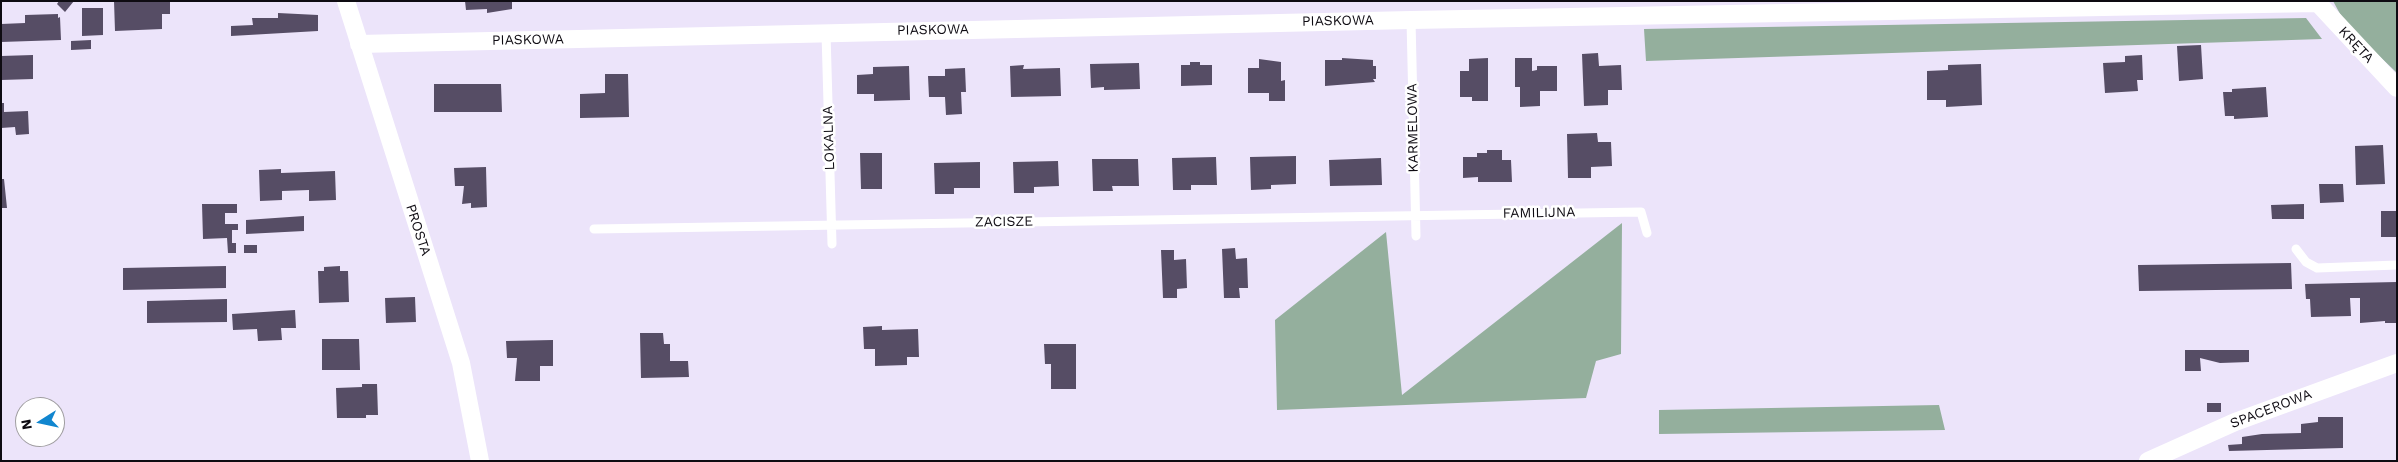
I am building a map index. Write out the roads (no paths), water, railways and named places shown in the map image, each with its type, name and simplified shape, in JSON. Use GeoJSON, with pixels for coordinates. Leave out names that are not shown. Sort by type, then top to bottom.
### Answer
{"type":"FeatureCollection","features":[{"type":"Feature","properties":{"kind":"street","name":"PROSTA"},"geometry":{"type":"LineString","coordinates":[[346,1],[461,362],[480,461]]}},
{"type":"Feature","properties":{"kind":"street","name":"PIASKOWA"},"geometry":{"type":"LineString","coordinates":[[359,44],[2316,2]]}},
{"type":"Feature","properties":{"kind":"street","name":"KRĘTA"},"geometry":{"type":"LineString","coordinates":[[2316,2],[2397,88]]}},
{"type":"Feature","properties":{"kind":"street","name":"SPACEROWA"},"geometry":{"type":"LineString","coordinates":[[2148,461],[2235,422],[2397,363]]}},
{"type":"Feature","properties":{"kind":"lane","name":"KARMELOWA"},"geometry":{"type":"LineString","coordinates":[[1411,20],[1416,236]]}},
{"type":"Feature","properties":{"kind":"lane","name":"LOKALNA"},"geometry":{"type":"LineString","coordinates":[[826,33],[832,244]]}},
{"type":"Feature","properties":{"kind":"lane","name":"FAMILIJNA"},"geometry":{"type":"LineString","coordinates":[[1415,214],[1641,212],[1647,233]]}},
{"type":"Feature","properties":{"kind":"lane","name":"ZACISZE"},"geometry":{"type":"LineString","coordinates":[[594,229],[1415,214]]}},
{"type":"Feature","properties":{"kind":"lane"},"geometry":{"type":"LineString","coordinates":[[2296,249],[2306,262],[2317,268],[2397,265]]}}]}
